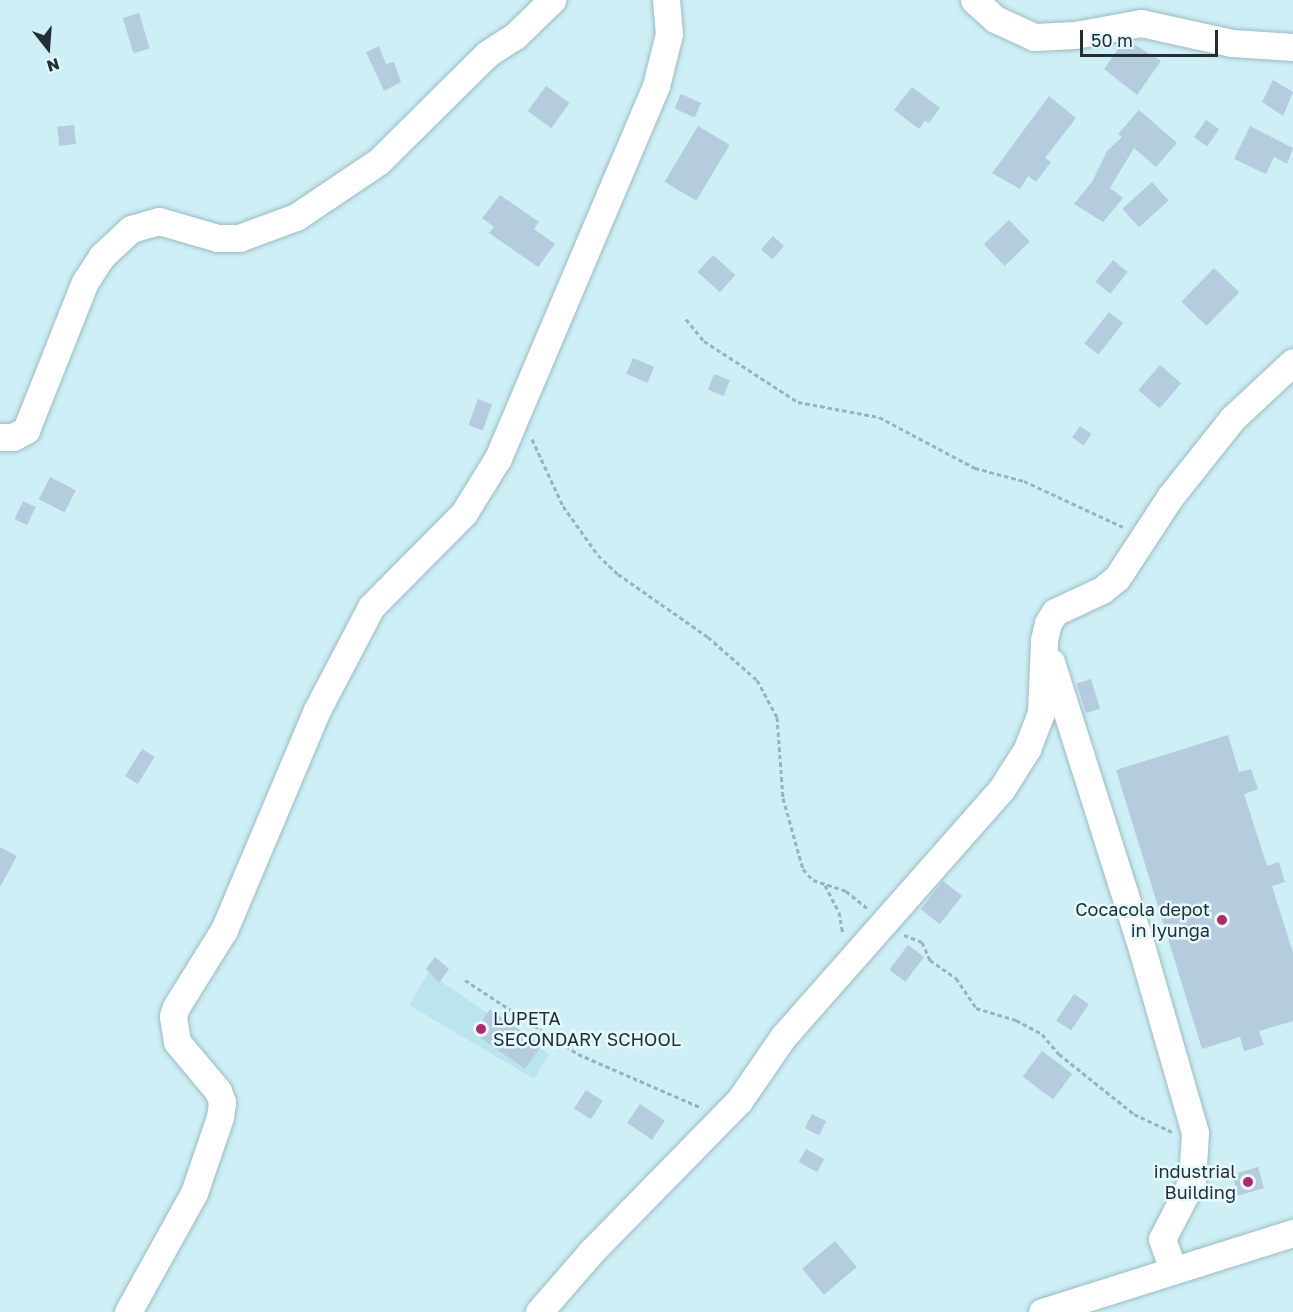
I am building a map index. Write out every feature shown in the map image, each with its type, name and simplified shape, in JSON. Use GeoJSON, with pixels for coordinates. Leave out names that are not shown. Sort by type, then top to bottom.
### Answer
{"type":"FeatureCollection","features":[{"type":"Feature","properties":{"kind":"street"},"geometry":{"type":"LineString","coordinates":[[0,438],[13,438],[26,430],[85,282],[102,256],[131,229],[159,221],[218,238],[239,238],[296,217],[369,169],[487,54],[515,36],[552,0]]}},
{"type":"Feature","properties":{"kind":"street"},"geometry":{"type":"LineString","coordinates":[[128,1312],[194,1193],[220,1117],[222,1102],[218,1091],[177,1042],[173,1016],[176,1006],[224,930],[317,710],[371,607],[477,496],[498,458],[656,86],[669,34],[666,0]]}},
{"type":"Feature","properties":{"kind":"street"},"geometry":{"type":"LineString","coordinates":[[974,0],[995,19],[1034,37],[1075,35],[1141,23],[1232,43],[1293,47]]}},
{"type":"Feature","properties":{"kind":"street"},"geometry":{"type":"LineString","coordinates":[[539,1312],[592,1251],[720,1123],[752,1086],[783,1037],[843,971],[1016,769],[1041,713],[1044,640],[1048,623],[1055,612],[1110,584],[1170,497],[1232,419],[1293,362]]}},
{"type":"Feature","properties":{"kind":"street"},"geometry":{"type":"LineString","coordinates":[[1044,640],[1168,1032],[1196,1143],[1192,1181],[1162,1239],[1173,1270]]}},
{"type":"Feature","properties":{"kind":"street"},"geometry":{"type":"LineString","coordinates":[[1042,1312],[1293,1233]]}},
{"type":"Feature","properties":{"kind":"path"},"geometry":{"type":"LineString","coordinates":[[686,319],[704,341],[798,402],[879,417],[975,468],[1024,481],[1144,536]]}},
{"type":"Feature","properties":{"kind":"path"},"geometry":{"type":"LineString","coordinates":[[519,409],[563,506],[598,555],[744,667],[768,697],[781,740],[783,798],[794,847],[807,874],[856,898],[882,926],[922,942],[930,960],[956,978],[976,1008],[1016,1020],[1041,1034],[1059,1054],[1134,1114],[1196,1143]]}},
{"type":"Feature","properties":{"kind":"path"},"geometry":{"type":"LineString","coordinates":[[824,884],[839,912],[843,971]]}},
{"type":"Feature","properties":{"kind":"path"},"geometry":{"type":"LineString","coordinates":[[465,980],[578,1054],[688,1100],[720,1123]]}},
{"type":"Feature","properties":{"kind":"shaded area","name":"LUPETA SECONDARY SCHOOL"},"geometry":{"type":"Polygon","coordinates":[[[428,973],[549,1054],[534,1079],[409,1005],[428,973]]]}},
{"type":"Feature","properties":{"kind":"building"},"geometry":{"type":"Polygon","coordinates":[[[139,13],[150,48],[134,53],[123,18],[139,13]]]}},
{"type":"Feature","properties":{"kind":"building"},"geometry":{"type":"Polygon","coordinates":[[[1129,41],[1161,61],[1137,95],[1104,69],[1123,42],[1129,41]]]}},
{"type":"Feature","properties":{"kind":"building"},"geometry":{"type":"Polygon","coordinates":[[[379,46],[386,64],[394,62],[401,82],[384,91],[366,52],[379,46]]]}},
{"type":"Feature","properties":{"kind":"building"},"geometry":{"type":"Polygon","coordinates":[[[1273,80],[1293,92],[1283,116],[1262,102],[1273,80]]]}},
{"type":"Feature","properties":{"kind":"building"},"geometry":{"type":"Polygon","coordinates":[[[546,86],[569,103],[551,128],[528,111],[546,86]]]}},
{"type":"Feature","properties":{"kind":"building"},"geometry":{"type":"Polygon","coordinates":[[[912,87],[940,108],[929,123],[925,121],[919,129],[894,110],[912,87]]]}},
{"type":"Feature","properties":{"kind":"building"},"geometry":{"type":"Polygon","coordinates":[[[681,94],[701,103],[695,118],[674,109],[681,94]]]}},
{"type":"Feature","properties":{"kind":"building"},"geometry":{"type":"Polygon","coordinates":[[[1049,96],[1076,118],[1045,158],[1051,162],[1036,182],[1028,176],[1020,189],[992,173],[1049,96]]]}},
{"type":"Feature","properties":{"kind":"building"},"geometry":{"type":"Polygon","coordinates":[[[1139,110],[1177,143],[1156,167],[1134,148],[1110,188],[1123,198],[1103,222],[1074,204],[1092,182],[1107,151],[1122,137],[1118,134],[1139,110]]]}},
{"type":"Feature","properties":{"kind":"building"},"geometry":{"type":"Polygon","coordinates":[[[1206,120],[1219,129],[1207,146],[1194,137],[1206,120]]]}},
{"type":"Feature","properties":{"kind":"building"},"geometry":{"type":"Polygon","coordinates":[[[74,125],[76,144],[59,146],[57,127],[74,125]]]}},
{"type":"Feature","properties":{"kind":"building"},"geometry":{"type":"Polygon","coordinates":[[[698,126],[730,145],[696,201],[665,182],[698,126]]]}},
{"type":"Feature","properties":{"kind":"building"},"geometry":{"type":"Polygon","coordinates":[[[1250,126],[1293,148],[1287,164],[1274,157],[1266,174],[1234,159],[1250,126]]]}},
{"type":"Feature","properties":{"kind":"building"},"geometry":{"type":"Polygon","coordinates":[[[1152,182],[1169,201],[1139,227],[1122,209],[1152,182]]]}},
{"type":"Feature","properties":{"kind":"building"},"geometry":{"type":"Polygon","coordinates":[[[500,195],[539,222],[534,229],[555,244],[538,267],[489,233],[494,227],[482,218],[500,195]]]}},
{"type":"Feature","properties":{"kind":"building"},"geometry":{"type":"Polygon","coordinates":[[[1009,220],[1030,242],[1005,266],[984,244],[1009,220]]]}},
{"type":"Feature","properties":{"kind":"building"},"geometry":{"type":"Polygon","coordinates":[[[773,236],[784,246],[772,259],[761,249],[773,236]]]}},
{"type":"Feature","properties":{"kind":"building"},"geometry":{"type":"Polygon","coordinates":[[[713,255],[735,275],[720,292],[698,272],[713,255]]]}},
{"type":"Feature","properties":{"kind":"building"},"geometry":{"type":"Polygon","coordinates":[[[1113,260],[1128,272],[1110,294],[1095,282],[1113,260]]]}},
{"type":"Feature","properties":{"kind":"building"},"geometry":{"type":"Polygon","coordinates":[[[1214,268],[1239,292],[1207,326],[1181,302],[1214,268]]]}},
{"type":"Feature","properties":{"kind":"building"},"geometry":{"type":"Polygon","coordinates":[[[1109,312],[1123,323],[1099,355],[1084,344],[1109,312]]]}},
{"type":"Feature","properties":{"kind":"building"},"geometry":{"type":"Polygon","coordinates":[[[633,358],[654,367],[648,383],[626,374],[633,358]]]}},
{"type":"Feature","properties":{"kind":"building"},"geometry":{"type":"Polygon","coordinates":[[[1160,365],[1181,383],[1159,408],[1138,390],[1160,365]]]}},
{"type":"Feature","properties":{"kind":"building"},"geometry":{"type":"Polygon","coordinates":[[[714,374],[730,380],[724,396],[708,390],[714,374]]]}},
{"type":"Feature","properties":{"kind":"building"},"geometry":{"type":"Polygon","coordinates":[[[478,399],[492,404],[483,430],[468,425],[478,399]]]}},
{"type":"Feature","properties":{"kind":"building"},"geometry":{"type":"Polygon","coordinates":[[[1080,426],[1092,434],[1084,445],[1072,438],[1080,426]]]}},
{"type":"Feature","properties":{"kind":"building"},"geometry":{"type":"Polygon","coordinates":[[[50,477],[76,490],[64,512],[39,499],[50,477]]]}},
{"type":"Feature","properties":{"kind":"building"},"geometry":{"type":"Polygon","coordinates":[[[23,501],[36,507],[27,525],[15,519],[23,501]]]}},
{"type":"Feature","properties":{"kind":"building"},"geometry":{"type":"Polygon","coordinates":[[[1091,679],[1100,709],[1086,713],[1077,683],[1091,679]]]}},
{"type":"Feature","properties":{"kind":"building","name":"Cocacola depot in Iyunga"},"geometry":{"type":"Polygon","coordinates":[[[1228,735],[1239,772],[1251,769],[1258,789],[1244,794],[1267,866],[1279,862],[1285,882],[1272,886],[1293,953],[1293,1021],[1259,1031],[1264,1045],[1244,1051],[1240,1037],[1202,1049],[1116,770],[1228,735]]]}},
{"type":"Feature","properties":{"kind":"building"},"geometry":{"type":"Polygon","coordinates":[[[142,749],[155,757],[138,784],[125,776],[142,749]]]}},
{"type":"Feature","properties":{"kind":"building"},"geometry":{"type":"Polygon","coordinates":[[[0,847],[17,856],[0,887],[0,847]]]}},
{"type":"Feature","properties":{"kind":"building"},"geometry":{"type":"Polygon","coordinates":[[[943,881],[962,896],[940,924],[921,909],[943,881]]]}},
{"type":"Feature","properties":{"kind":"building"},"geometry":{"type":"Polygon","coordinates":[[[908,945],[924,957],[905,982],[889,970],[908,945]]]}},
{"type":"Feature","properties":{"kind":"building"},"geometry":{"type":"Polygon","coordinates":[[[435,957],[449,969],[439,983],[426,969],[435,957]]]}},
{"type":"Feature","properties":{"kind":"building"},"geometry":{"type":"Polygon","coordinates":[[[1074,994],[1089,1004],[1071,1031],[1056,1021],[1074,994]]]}},
{"type":"Feature","properties":{"kind":"building"},"geometry":{"type":"Polygon","coordinates":[[[490,1009],[542,1045],[525,1069],[473,1033],[490,1009]]]}},
{"type":"Feature","properties":{"kind":"building"},"geometry":{"type":"Polygon","coordinates":[[[1042,1051],[1072,1074],[1053,1099],[1023,1077],[1042,1051]]]}},
{"type":"Feature","properties":{"kind":"building"},"geometry":{"type":"Polygon","coordinates":[[[586,1090],[603,1101],[591,1119],[574,1108],[586,1090]]]}},
{"type":"Feature","properties":{"kind":"building"},"geometry":{"type":"Polygon","coordinates":[[[640,1104],[665,1121],[652,1140],[627,1123],[640,1104]]]}},
{"type":"Feature","properties":{"kind":"building"},"geometry":{"type":"Polygon","coordinates":[[[812,1114],[826,1121],[819,1136],[805,1128],[812,1114]]]}},
{"type":"Feature","properties":{"kind":"building"},"geometry":{"type":"Polygon","coordinates":[[[806,1149],[824,1159],[817,1172],[799,1162],[806,1149]]]}},
{"type":"Feature","properties":{"kind":"building","name":"industrial Building"},"geometry":{"type":"Polygon","coordinates":[[[1258,1167],[1264,1188],[1238,1196],[1232,1174],[1258,1167]]]}},
{"type":"Feature","properties":{"kind":"building"},"geometry":{"type":"Polygon","coordinates":[[[835,1241],[857,1267],[824,1295],[802,1269],[835,1241]]]}},
{"type":"Feature","properties":{"kind":"place","name":"Cocacola depot in Iyunga"},"geometry":{"type":"Point","coordinates":[1222,920]}},
{"type":"Feature","properties":{"kind":"place","name":"LUPETA SECONDARY SCHOOL"},"geometry":{"type":"Point","coordinates":[481,1029]}},
{"type":"Feature","properties":{"kind":"place","name":"industrial Building"},"geometry":{"type":"Point","coordinates":[1248,1182]}}]}
